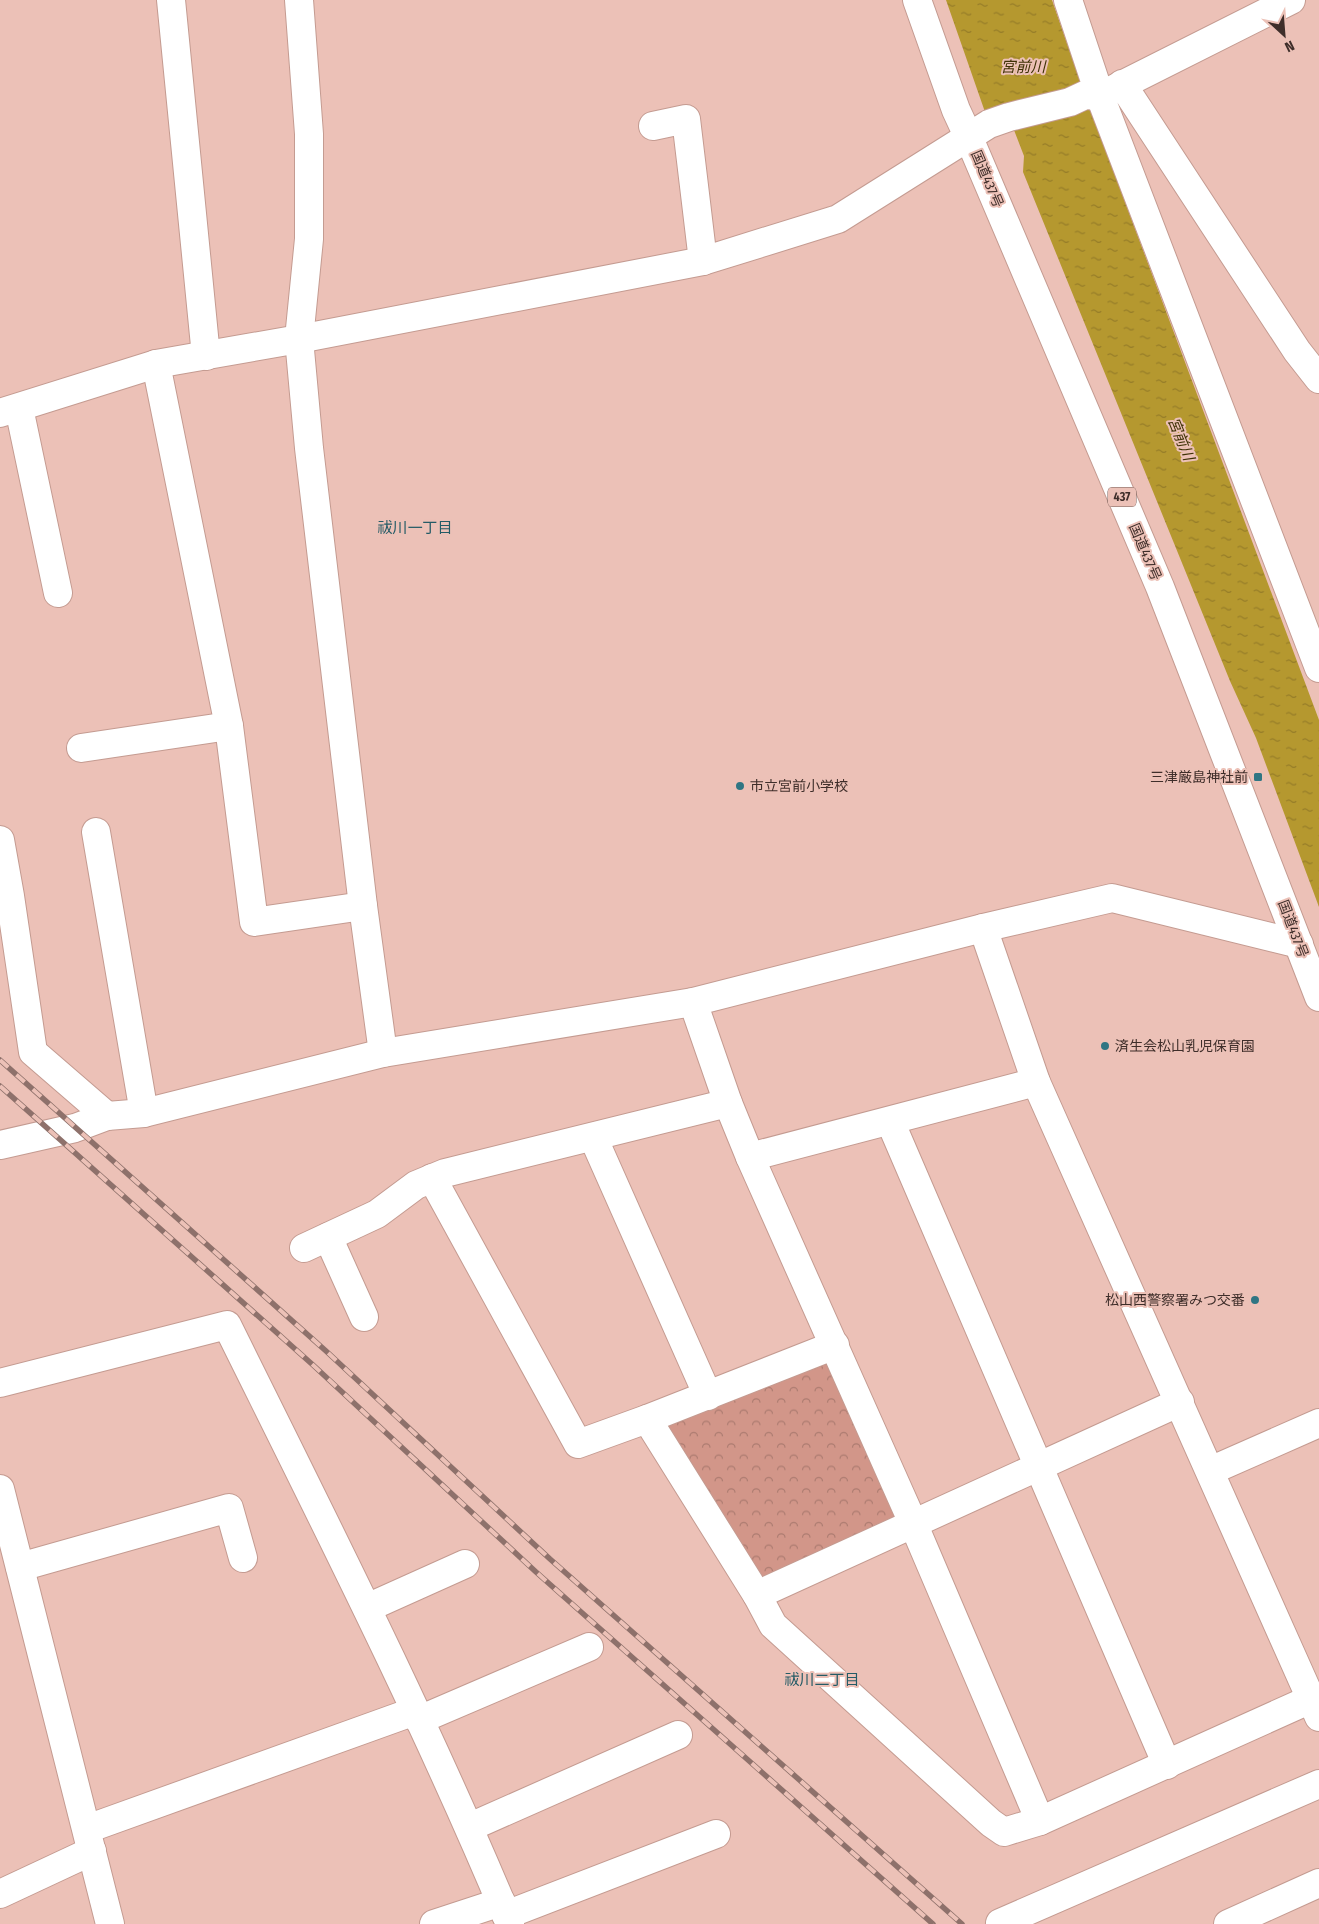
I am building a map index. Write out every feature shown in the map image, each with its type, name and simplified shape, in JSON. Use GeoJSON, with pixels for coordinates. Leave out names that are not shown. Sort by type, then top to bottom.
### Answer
{"type":"FeatureCollection","features":[{"type":"Feature","properties":{"kind":"main road"},"geometry":{"type":"LineString","coordinates":[[171,0],[206,356]]}},
{"type":"Feature","properties":{"kind":"main road"},"geometry":{"type":"LineString","coordinates":[[298,0],[309,134],[309,239],[299,339],[363,906],[383,1053]]}},
{"type":"Feature","properties":{"kind":"main road","name":"国道437号"},"geometry":{"type":"LineString","coordinates":[[917,0],[956,110],[979,131],[1160,587],[1319,997]]}},
{"type":"Feature","properties":{"kind":"main road"},"geometry":{"type":"LineString","coordinates":[[1068,0],[1111,90],[1319,668]]}},
{"type":"Feature","properties":{"kind":"main road"},"geometry":{"type":"LineString","coordinates":[[58,593],[9,410],[156,364],[299,339],[703,260],[838,219],[979,131],[1008,117],[1070,102],[1085,95],[1111,90],[1290,0]]}},
{"type":"Feature","properties":{"kind":"main road"},"geometry":{"type":"LineString","coordinates":[[1111,90],[1308,350],[1319,379]]}},
{"type":"Feature","properties":{"kind":"main road"},"geometry":{"type":"LineString","coordinates":[[653,126],[686,119],[703,260]]}},
{"type":"Feature","properties":{"kind":"main road"},"geometry":{"type":"LineString","coordinates":[[156,364],[229,726],[254,922],[363,906]]}},
{"type":"Feature","properties":{"kind":"main road"},"geometry":{"type":"LineString","coordinates":[[81,748],[229,726]]}},
{"type":"Feature","properties":{"kind":"main road"},"geometry":{"type":"LineString","coordinates":[[96,832],[144,1113]]}},
{"type":"Feature","properties":{"kind":"main road"},"geometry":{"type":"LineString","coordinates":[[0,840],[33,1052],[108,1116]]}},
{"type":"Feature","properties":{"kind":"main road"},"geometry":{"type":"LineString","coordinates":[[0,1145],[76,1128],[108,1116],[144,1113],[383,1053],[693,1002],[983,928],[1112,898],[1299,944]]}},
{"type":"Feature","properties":{"kind":"main road"},"geometry":{"type":"LineString","coordinates":[[647,1419],[757,1595],[773,1625],[991,1823],[1004,1832],[1040,1821],[1167,1765],[1315,1708],[1036,1082],[983,928]]}},
{"type":"Feature","properties":{"kind":"main road"},"geometry":{"type":"LineString","coordinates":[[693,1002],[728,1104],[750,1157],[913,1523],[1040,1821]]}},
{"type":"Feature","properties":{"kind":"main road"},"geometry":{"type":"LineString","coordinates":[[750,1157],[1036,1082]]}},
{"type":"Feature","properties":{"kind":"main road"},"geometry":{"type":"LineString","coordinates":[[304,1248],[377,1214],[416,1185],[445,1173],[728,1104]]}},
{"type":"Feature","properties":{"kind":"main road"},"geometry":{"type":"LineString","coordinates":[[890,1121],[1167,1765]]}},
{"type":"Feature","properties":{"kind":"main road"},"geometry":{"type":"LineString","coordinates":[[593,1137],[708,1396]]}},
{"type":"Feature","properties":{"kind":"main road"},"geometry":{"type":"LineString","coordinates":[[432,1178],[578,1444],[708,1396],[835,1345]]}},
{"type":"Feature","properties":{"kind":"main road"},"geometry":{"type":"LineString","coordinates":[[328,1237],[364,1317]]}},
{"type":"Feature","properties":{"kind":"main road"},"geometry":{"type":"LineString","coordinates":[[0,1383],[227,1325],[367,1608],[470,1827],[506,1914]]}},
{"type":"Feature","properties":{"kind":"main road"},"geometry":{"type":"LineString","coordinates":[[757,1595],[1180,1402]]}},
{"type":"Feature","properties":{"kind":"main road"},"geometry":{"type":"LineString","coordinates":[[1210,1471],[1319,1423]]}},
{"type":"Feature","properties":{"kind":"main road"},"geometry":{"type":"LineString","coordinates":[[0,1489],[11,1552],[90,1840],[110,1924]]}},
{"type":"Feature","properties":{"kind":"main road"},"geometry":{"type":"LineString","coordinates":[[11,1552],[229,1508],[243,1558]]}},
{"type":"Feature","properties":{"kind":"main road"},"geometry":{"type":"LineString","coordinates":[[367,1608],[465,1564]]}},
{"type":"Feature","properties":{"kind":"main road"},"geometry":{"type":"LineString","coordinates":[[0,1894],[90,1840],[417,1716],[589,1647]]}},
{"type":"Feature","properties":{"kind":"main road"},"geometry":{"type":"LineString","coordinates":[[470,1827],[678,1735]]}},
{"type":"Feature","properties":{"kind":"main road"},"geometry":{"type":"LineString","coordinates":[[1000,1923],[1319,1784]]}},
{"type":"Feature","properties":{"kind":"main road"},"geometry":{"type":"LineString","coordinates":[[434,1924],[506,1914],[716,1834]]}},
{"type":"Feature","properties":{"kind":"main road"},"geometry":{"type":"LineString","coordinates":[[1228,1924],[1319,1883]]}},
{"type":"Feature","properties":{"kind":"green space"},"geometry":{"type":"Polygon","coordinates":[[[832,1357],[901,1522],[762,1585],[661,1424],[832,1357]]]}},
{"type":"Feature","properties":{"kind":"water","name":"宮前川"},"geometry":{"type":"Polygon","coordinates":[[[946,0],[1052,0],[1085,95],[1319,720],[1319,907],[1256,738],[1230,681],[1023,172],[1024,156],[1009,117],[985,112],[946,0]]]}},
{"type":"Feature","properties":{"kind":"railway"},"geometry":{"type":"LineString","coordinates":[[0,1060],[326,1351],[550,1559],[962,1924]]}},
{"type":"Feature","properties":{"kind":"railway"},"geometry":{"type":"LineString","coordinates":[[0,1086],[313,1365],[536,1572],[933,1924]]}},
{"type":"Feature","properties":{"kind":"place","name":"三津厳島神社前"},"geometry":{"type":"Point","coordinates":[1258,777]}},
{"type":"Feature","properties":{"kind":"place","name":"市立宮前小学校"},"geometry":{"type":"Point","coordinates":[740,786]}},
{"type":"Feature","properties":{"kind":"place","name":"済生会松山乳児保育園"},"geometry":{"type":"Point","coordinates":[1105,1046]}},
{"type":"Feature","properties":{"kind":"place","name":"松山西警察署みつ交番"},"geometry":{"type":"Point","coordinates":[1255,1300]}},
{"type":"Feature","properties":{"kind":"district","name":"祓川一丁目"},"geometry":{"type":"Point","coordinates":[415,528]}},
{"type":"Feature","properties":{"kind":"district","name":"祓川二丁目"},"geometry":{"type":"Point","coordinates":[822,1680]}}]}
